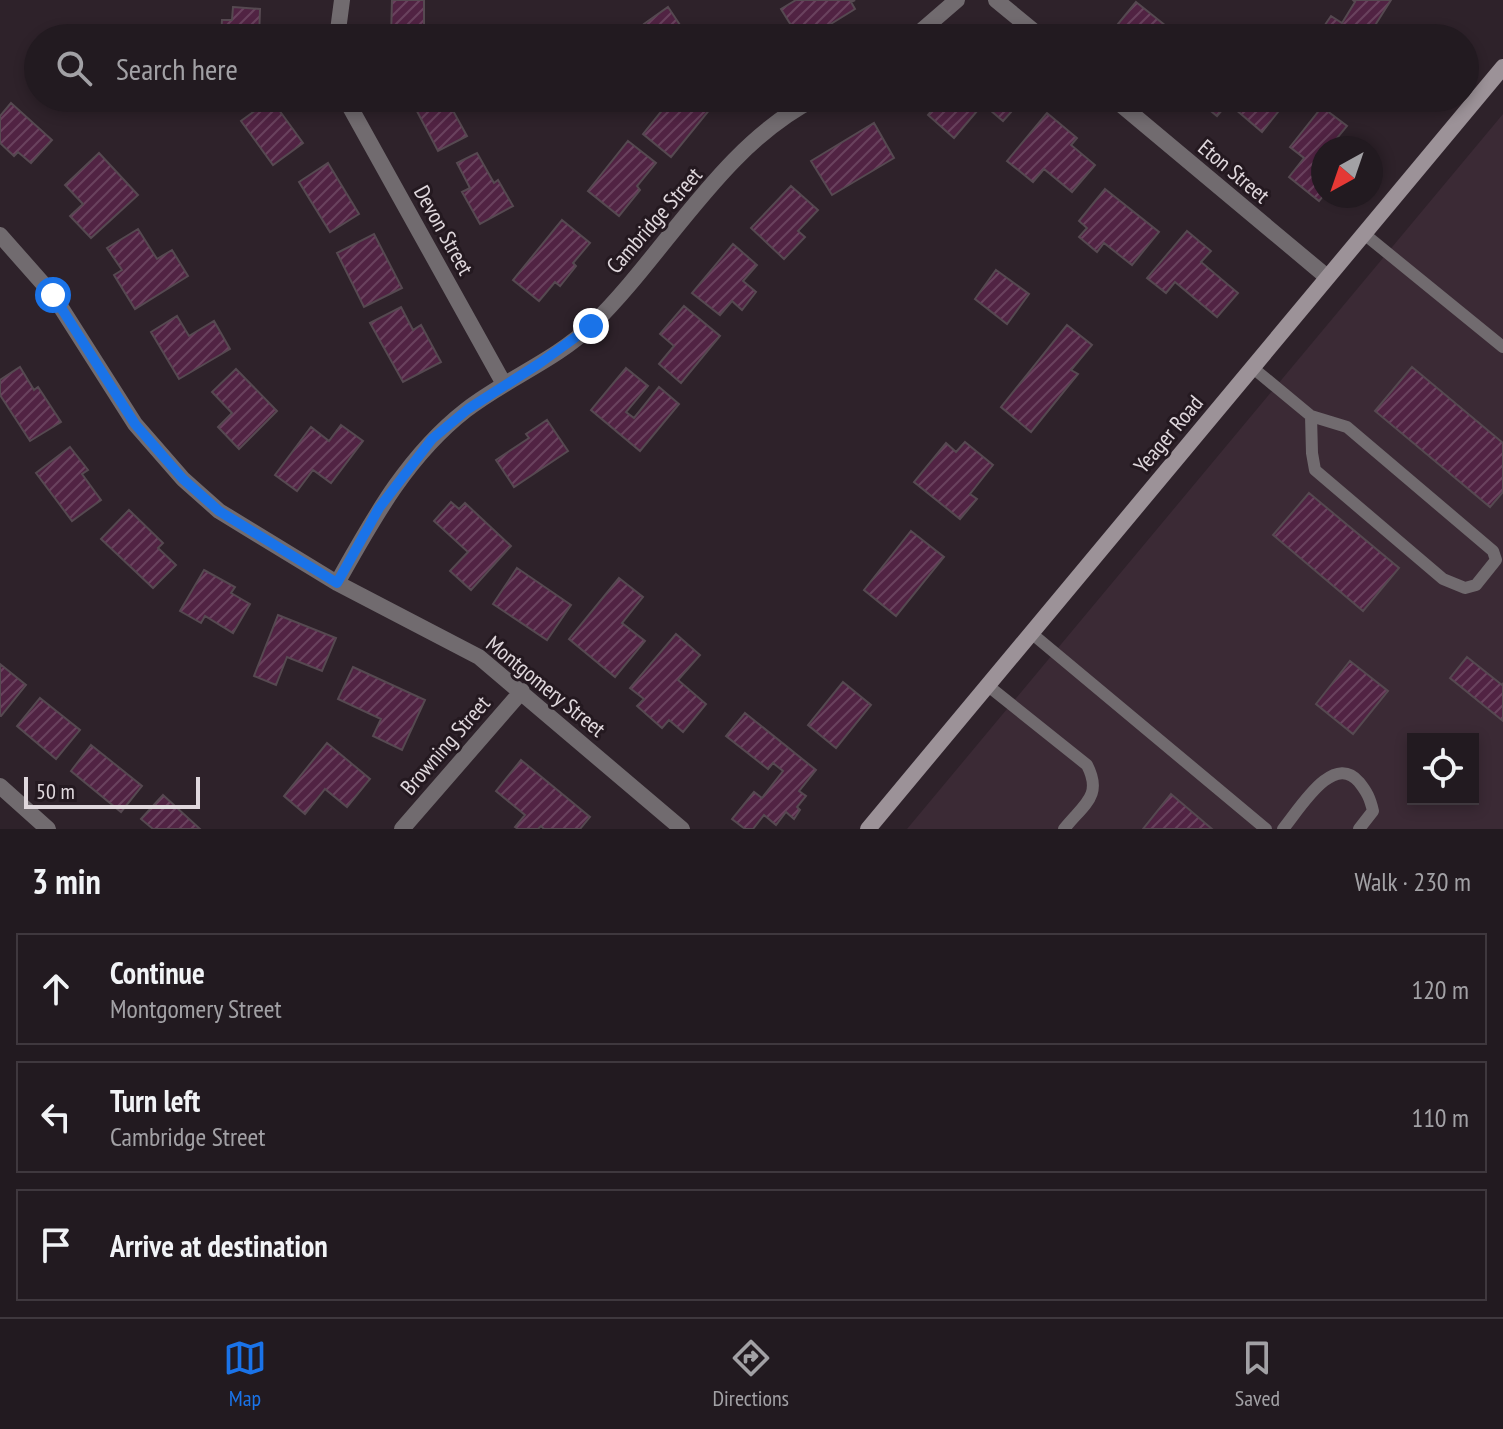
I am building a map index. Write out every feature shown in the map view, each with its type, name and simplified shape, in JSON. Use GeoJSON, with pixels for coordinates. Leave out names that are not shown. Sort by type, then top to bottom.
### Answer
{"type":"FeatureCollection","features":[{"type":"Feature","properties":{"kind":"street"},"geometry":{"type":"LineString","coordinates":[[339,24],[342,0]]}},
{"type":"Feature","properties":{"kind":"street"},"geometry":{"type":"LineString","coordinates":[[929,24],[957,0]]}},
{"type":"Feature","properties":{"kind":"street"},"geometry":{"type":"LineString","coordinates":[[996,0],[1025,24]]}},
{"type":"Feature","properties":{"kind":"street","name":"Yeager Road"},"geometry":{"type":"LineString","coordinates":[[1479,95],[1503,67]]}},
{"type":"Feature","properties":{"kind":"street","name":"Devon Street"},"geometry":{"type":"LineString","coordinates":[[353,112],[504,384]]}},
{"type":"Feature","properties":{"kind":"street","name":"Cambridge Street"},"geometry":{"type":"LineString","coordinates":[[337,583],[379,508],[432,439],[468,409],[591,326],[753,140],[790,112]]}},
{"type":"Feature","properties":{"kind":"street","name":"Eton Street"},"geometry":{"type":"LineString","coordinates":[[1130,112],[1327,277]]}},
{"type":"Feature","properties":{"kind":"street","name":"Yeager Road"},"geometry":{"type":"LineString","coordinates":[[868,829],[1465,112]]}},
{"type":"Feature","properties":{"kind":"street","name":"Montgomery Street"},"geometry":{"type":"LineString","coordinates":[[0,235],[53,295],[135,424],[183,479],[219,511],[337,583],[479,657],[682,829]]}},
{"type":"Feature","properties":{"kind":"street","name":"Browning Street"},"geometry":{"type":"LineString","coordinates":[[402,829],[522,691]]}},
{"type":"Feature","properties":{"kind":"street"},"geometry":{"type":"LineString","coordinates":[[0,786],[48,829]]}},
{"type":"Feature","properties":{"kind":"lane"},"geometry":{"type":"LineString","coordinates":[[1363,233],[1503,347]]}},
{"type":"Feature","properties":{"kind":"lane"},"geometry":{"type":"LineString","coordinates":[[1253,368],[1311,416],[1347,427],[1493,551],[1496,560],[1476,585],[1465,588],[1443,579],[1315,470],[1311,416]]}},
{"type":"Feature","properties":{"kind":"lane"},"geometry":{"type":"LineString","coordinates":[[1030,632],[1266,829]]}},
{"type":"Feature","properties":{"kind":"lane"},"geometry":{"type":"LineString","coordinates":[[987,685],[1087,765],[1094,779],[1094,791],[1064,829]]}},
{"type":"Feature","properties":{"kind":"lane"},"geometry":{"type":"LineString","coordinates":[[1283,829],[1325,778],[1338,772],[1353,776],[1370,796],[1373,811],[1359,829]]}},
{"type":"Feature","properties":{"kind":"shaded area"},"geometry":{"type":"Polygon","coordinates":[[[1503,114],[1503,829],[907,829],[1503,114]]]}},
{"type":"Feature","properties":{"kind":"building"},"geometry":{"type":"Polygon","coordinates":[[[392,0],[424,0],[424,24],[391,24],[392,0]]]}},
{"type":"Feature","properties":{"kind":"building"},"geometry":{"type":"Polygon","coordinates":[[[796,0],[855,0],[851,2],[855,9],[831,24],[790,24],[781,9],[796,0]]]}},
{"type":"Feature","properties":{"kind":"building"},"geometry":{"type":"Polygon","coordinates":[[[1353,0],[1391,0],[1376,24],[1326,24],[1331,16],[1342,23],[1355,2],[1353,0]]]}},
{"type":"Feature","properties":{"kind":"building"},"geometry":{"type":"Polygon","coordinates":[[[1136,2],[1164,24],[1118,24],[1136,2]]]}},
{"type":"Feature","properties":{"kind":"building"},"geometry":{"type":"Polygon","coordinates":[[[233,7],[260,9],[259,24],[222,24],[222,20],[232,20],[233,7]]]}},
{"type":"Feature","properties":{"kind":"building"},"geometry":{"type":"Polygon","coordinates":[[[668,7],[679,24],[644,24],[668,7]]]}},
{"type":"Feature","properties":{"kind":"building"},"geometry":{"type":"Polygon","coordinates":[[[11,103],[52,140],[31,163],[18,152],[14,156],[0,143],[0,116],[11,103]]]}},
{"type":"Feature","properties":{"kind":"building"},"geometry":{"type":"Polygon","coordinates":[[[253,112],[280,112],[303,143],[273,165],[241,121],[253,112]]]}},
{"type":"Feature","properties":{"kind":"building"},"geometry":{"type":"Polygon","coordinates":[[[417,112],[454,112],[467,136],[438,151],[417,112]]]}},
{"type":"Feature","properties":{"kind":"building"},"geometry":{"type":"Polygon","coordinates":[[[661,112],[708,112],[671,157],[643,134],[661,112]]]}},
{"type":"Feature","properties":{"kind":"building"},"geometry":{"type":"Polygon","coordinates":[[[930,112],[976,112],[954,138],[928,115],[930,112]]]}},
{"type":"Feature","properties":{"kind":"building"},"geometry":{"type":"Polygon","coordinates":[[[992,112],[1011,112],[1003,121],[992,112]]]}},
{"type":"Feature","properties":{"kind":"building"},"geometry":{"type":"Polygon","coordinates":[[[1239,112],[1278,112],[1262,132],[1239,112]]]}},
{"type":"Feature","properties":{"kind":"building"},"geometry":{"type":"Polygon","coordinates":[[[1318,112],[1329,112],[1347,126],[1339,136],[1311,136],[1311,195],[1289,177],[1304,158],[1290,147],[1318,112]]]}},
{"type":"Feature","properties":{"kind":"building"},"geometry":{"type":"Polygon","coordinates":[[[1047,113],[1077,138],[1071,145],[1095,165],[1072,192],[1044,169],[1033,182],[1007,161],[1047,113]]]}},
{"type":"Feature","properties":{"kind":"building"},"geometry":{"type":"Polygon","coordinates":[[[874,123],[894,158],[832,195],[811,161],[874,123]]]}},
{"type":"Feature","properties":{"kind":"building"},"geometry":{"type":"Polygon","coordinates":[[[628,141],[656,163],[637,186],[640,190],[619,216],[588,191],[628,141]]]}},
{"type":"Feature","properties":{"kind":"building"},"geometry":{"type":"Polygon","coordinates":[[[99,153],[138,195],[91,238],[70,216],[83,204],[65,185],[99,153]]]}},
{"type":"Feature","properties":{"kind":"building"},"geometry":{"type":"Polygon","coordinates":[[[477,153],[494,183],[498,180],[513,206],[480,224],[462,192],[470,188],[457,163],[477,153]]]}},
{"type":"Feature","properties":{"kind":"building"},"geometry":{"type":"Polygon","coordinates":[[[328,163],[359,214],[330,232],[299,182],[328,163]]]}},
{"type":"Feature","properties":{"kind":"building"},"geometry":{"type":"Polygon","coordinates":[[[791,186],[818,210],[798,231],[805,237],[784,259],[751,228],[791,186]]]}},
{"type":"Feature","properties":{"kind":"building"},"geometry":{"type":"Polygon","coordinates":[[[1105,189],[1159,232],[1132,265],[1104,243],[1097,252],[1079,237],[1087,228],[1079,221],[1105,189]]]}},
{"type":"Feature","properties":{"kind":"building"},"geometry":{"type":"Polygon","coordinates":[[[562,220],[590,243],[573,263],[576,266],[560,286],[555,282],[539,301],[513,280],[562,220]]]}},
{"type":"Feature","properties":{"kind":"building"},"geometry":{"type":"Polygon","coordinates":[[[138,229],[157,259],[172,250],[188,276],[135,309],[114,275],[122,270],[107,248],[138,229]]]}},
{"type":"Feature","properties":{"kind":"building"},"geometry":{"type":"Polygon","coordinates":[[[1187,231],[1211,251],[1201,262],[1238,293],[1217,317],[1175,282],[1166,293],[1147,278],[1187,231]]]}},
{"type":"Feature","properties":{"kind":"building"},"geometry":{"type":"Polygon","coordinates":[[[374,234],[402,288],[364,307],[337,253],[374,234]]]}},
{"type":"Feature","properties":{"kind":"building"},"geometry":{"type":"Polygon","coordinates":[[[733,244],[757,265],[743,281],[756,292],[742,310],[732,301],[720,315],[692,293],[733,244]]]}},
{"type":"Feature","properties":{"kind":"building"},"geometry":{"type":"Polygon","coordinates":[[[996,270],[1029,294],[1007,324],[975,299],[996,270]]]}},
{"type":"Feature","properties":{"kind":"building"},"geometry":{"type":"Polygon","coordinates":[[[684,306],[720,336],[681,383],[659,364],[674,346],[660,334],[684,306]]]}},
{"type":"Feature","properties":{"kind":"building"},"geometry":{"type":"Polygon","coordinates":[[[401,307],[413,330],[421,325],[441,362],[403,382],[370,323],[401,307]]]}},
{"type":"Feature","properties":{"kind":"building"},"geometry":{"type":"Polygon","coordinates":[[[177,316],[189,336],[214,321],[230,349],[179,379],[151,332],[177,316]]]}},
{"type":"Feature","properties":{"kind":"building"},"geometry":{"type":"Polygon","coordinates":[[[1067,325],[1092,345],[1071,370],[1078,374],[1031,432],[1001,407],[1067,325]]]}},
{"type":"Feature","properties":{"kind":"building"},"geometry":{"type":"Polygon","coordinates":[[[20,367],[34,390],[38,387],[61,422],[30,441],[0,395],[0,380],[20,367]]]}},
{"type":"Feature","properties":{"kind":"building"},"geometry":{"type":"Polygon","coordinates":[[[1412,367],[1503,443],[1503,492],[1490,507],[1375,411],[1412,367]]]}},
{"type":"Feature","properties":{"kind":"building"},"geometry":{"type":"Polygon","coordinates":[[[626,368],[648,386],[626,412],[634,418],[659,387],[679,404],[640,451],[591,410],[626,368]]]}},
{"type":"Feature","properties":{"kind":"building"},"geometry":{"type":"Polygon","coordinates":[[[236,369],[277,411],[239,449],[218,427],[232,413],[212,392],[236,369]]]}},
{"type":"Feature","properties":{"kind":"building"},"geometry":{"type":"Polygon","coordinates":[[[547,420],[568,451],[514,487],[496,460],[529,438],[526,434],[547,420]]]}},
{"type":"Feature","properties":{"kind":"building"},"geometry":{"type":"Polygon","coordinates":[[[341,425],[363,441],[331,483],[313,470],[297,491],[275,475],[311,427],[329,441],[341,425]]]}},
{"type":"Feature","properties":{"kind":"building"},"geometry":{"type":"Polygon","coordinates":[[[965,442],[993,465],[970,494],[977,499],[960,519],[914,482],[946,443],[956,452],[965,442]]]}},
{"type":"Feature","properties":{"kind":"building"},"geometry":{"type":"Polygon","coordinates":[[[70,447],[88,470],[82,474],[101,500],[72,521],[36,473],[70,447]]]}},
{"type":"Feature","properties":{"kind":"building"},"geometry":{"type":"Polygon","coordinates":[[[1309,493],[1399,568],[1363,611],[1273,535],[1309,493]]]}},
{"type":"Feature","properties":{"kind":"building"},"geometry":{"type":"Polygon","coordinates":[[[451,502],[459,509],[465,503],[511,546],[471,590],[450,571],[468,552],[434,521],[451,502]]]}},
{"type":"Feature","properties":{"kind":"building"},"geometry":{"type":"Polygon","coordinates":[[[129,510],[163,543],[158,548],[176,565],[153,588],[101,539],[129,510]]]}},
{"type":"Feature","properties":{"kind":"building"},"geometry":{"type":"Polygon","coordinates":[[[911,531],[944,557],[896,616],[864,590],[911,531]]]}},
{"type":"Feature","properties":{"kind":"building"},"geometry":{"type":"Polygon","coordinates":[[[517,568],[571,605],[547,640],[493,604],[517,568]]]}},
{"type":"Feature","properties":{"kind":"building"},"geometry":{"type":"Polygon","coordinates":[[[204,570],[235,587],[231,593],[250,604],[233,633],[205,616],[201,623],[180,611],[204,570]]]}},
{"type":"Feature","properties":{"kind":"building"},"geometry":{"type":"Polygon","coordinates":[[[619,578],[643,597],[622,623],[645,641],[615,677],[569,639],[619,578]]]}},
{"type":"Feature","properties":{"kind":"building"},"geometry":{"type":"Polygon","coordinates":[[[278,615],[336,638],[322,671],[287,657],[276,685],[254,676],[278,615]]]}},
{"type":"Feature","properties":{"kind":"building"},"geometry":{"type":"Polygon","coordinates":[[[676,634],[700,655],[678,680],[706,704],[683,732],[669,720],[662,728],[637,706],[644,699],[630,688],[676,634]]]}},
{"type":"Feature","properties":{"kind":"building"},"geometry":{"type":"Polygon","coordinates":[[[1467,657],[1503,683],[1503,721],[1450,678],[1467,657]]]}},
{"type":"Feature","properties":{"kind":"building"},"geometry":{"type":"Polygon","coordinates":[[[1350,661],[1388,691],[1353,734],[1316,704],[1350,661]]]}},
{"type":"Feature","properties":{"kind":"building"},"geometry":{"type":"Polygon","coordinates":[[[0,664],[26,685],[1,716],[0,716],[0,664]]]}},
{"type":"Feature","properties":{"kind":"building"},"geometry":{"type":"Polygon","coordinates":[[[353,667],[425,700],[402,750],[373,736],[381,719],[338,699],[353,667]]]}},
{"type":"Feature","properties":{"kind":"building"},"geometry":{"type":"Polygon","coordinates":[[[843,682],[871,705],[836,748],[808,725],[843,682]]]}},
{"type":"Feature","properties":{"kind":"building"},"geometry":{"type":"Polygon","coordinates":[[[40,698],[80,730],[56,759],[17,726],[40,698]]]}},
{"type":"Feature","properties":{"kind":"building"},"geometry":{"type":"Polygon","coordinates":[[[745,713],[816,770],[799,791],[806,796],[797,807],[800,810],[794,819],[786,812],[776,825],[764,815],[753,829],[745,829],[732,819],[754,792],[762,798],[783,771],[773,763],[768,769],[726,736],[745,713]]]}},
{"type":"Feature","properties":{"kind":"building"},"geometry":{"type":"Polygon","coordinates":[[[327,743],[370,779],[347,807],[325,789],[305,814],[284,796],[327,743]]]}},
{"type":"Feature","properties":{"kind":"building"},"geometry":{"type":"Polygon","coordinates":[[[91,745],[142,786],[121,812],[71,771],[91,745]]]}},
{"type":"Feature","properties":{"kind":"building"},"geometry":{"type":"Polygon","coordinates":[[[521,760],[590,817],[580,829],[515,827],[525,815],[496,791],[521,760]]]}},
{"type":"Feature","properties":{"kind":"building"},"geometry":{"type":"Polygon","coordinates":[[[1171,794],[1212,829],[1143,829],[1171,794]]]}},
{"type":"Feature","properties":{"kind":"building"},"geometry":{"type":"Polygon","coordinates":[[[163,795],[200,829],[153,829],[141,819],[163,795]]]}},
{"type":"Feature","properties":{"kind":"route"},"geometry":{"type":"LineString","coordinates":[[53,295],[135,424],[183,479],[219,511],[337,583],[379,508],[432,439],[468,409],[591,326]]}}]}
